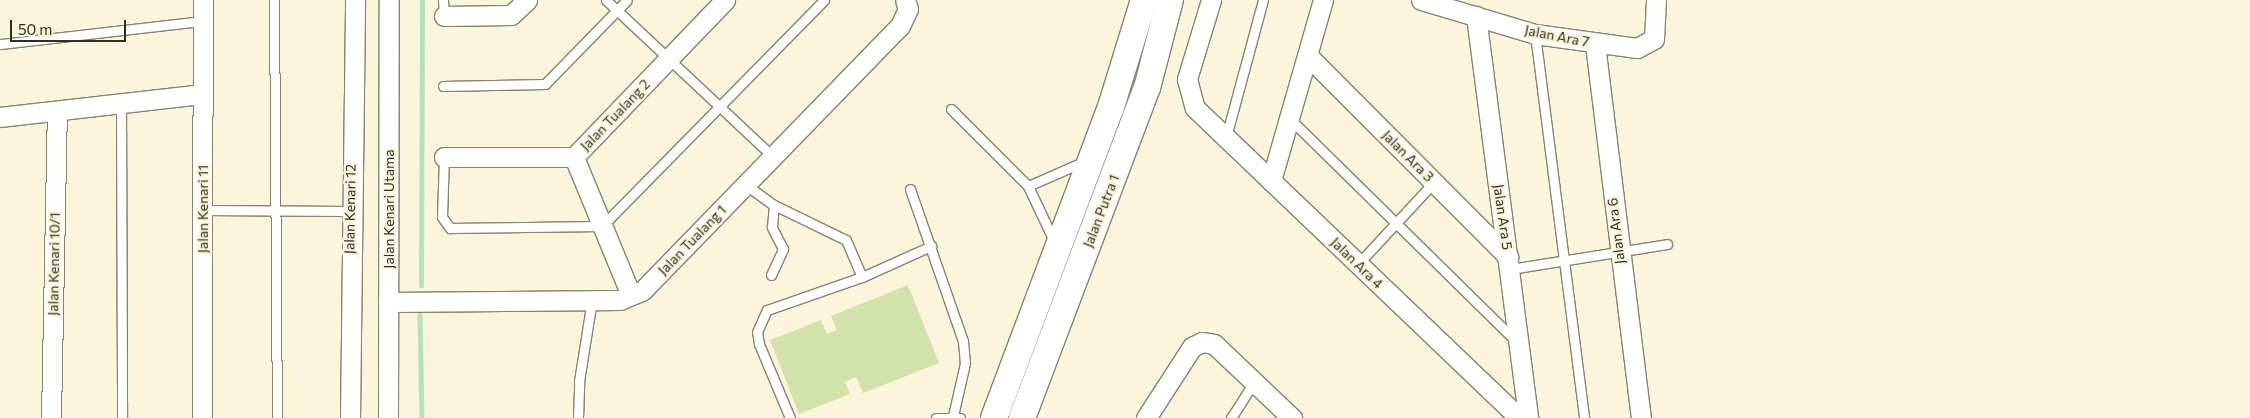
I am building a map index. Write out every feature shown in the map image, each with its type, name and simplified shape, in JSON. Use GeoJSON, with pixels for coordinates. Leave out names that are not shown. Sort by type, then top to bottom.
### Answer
{"type":"FeatureCollection","features":[{"type":"Feature","properties":{"kind":"main road","name":"Jalan Putra 1"},"geometry":{"type":"LineString","coordinates":[[994,418],[1092,158],[1144,0]]}},
{"type":"Feature","properties":{"kind":"main road","name":"Jalan Putra 1"},"geometry":{"type":"LineString","coordinates":[[1022,418],[1147,88],[1170,0]]}},
{"type":"Feature","properties":{"kind":"street","name":"Jalan Kenari 11"},"geometry":{"type":"LineString","coordinates":[[202,418],[203,0]]}},
{"type":"Feature","properties":{"kind":"street","name":"Jalan Kenari 12"},"geometry":{"type":"LineString","coordinates":[[350,418],[350,211],[355,0]]}},
{"type":"Feature","properties":{"kind":"street","name":"Jalan Kenari Utama"},"geometry":{"type":"LineString","coordinates":[[388,418],[389,0]]}},
{"type":"Feature","properties":{"kind":"street"},"geometry":{"type":"LineString","coordinates":[[444,8],[511,15],[527,0]]}},
{"type":"Feature","properties":{"kind":"street","name":"Jalan Tualang 2"},"geometry":{"type":"LineString","coordinates":[[444,157],[574,157],[725,0]]}},
{"type":"Feature","properties":{"kind":"street","name":"Jalan Tualang 1"},"geometry":{"type":"LineString","coordinates":[[388,302],[592,300],[631,295],[643,290],[900,26],[908,9],[905,0]]}},
{"type":"Feature","properties":{"kind":"street","name":"Jalan Ara 4"},"geometry":{"type":"LineString","coordinates":[[1210,0],[1187,79],[1195,108],[1519,418]]}},
{"type":"Feature","properties":{"kind":"street"},"geometry":{"type":"LineString","coordinates":[[1271,180],[1323,0]]}},
{"type":"Feature","properties":{"kind":"street","name":"Jalan Ara 7"},"geometry":{"type":"LineString","coordinates":[[1426,1],[1535,34],[1595,44],[1637,48],[1650,44],[1656,32],[1656,0]]}},
{"type":"Feature","properties":{"kind":"street","name":"Jalan Ara 5"},"geometry":{"type":"LineString","coordinates":[[1476,16],[1509,263],[1516,340],[1528,418]]}},
{"type":"Feature","properties":{"kind":"street","name":"Jalan Ara 6"},"geometry":{"type":"LineString","coordinates":[[1595,44],[1618,250],[1641,418]]}},
{"type":"Feature","properties":{"kind":"street","name":"Jalan Ara 3"},"geometry":{"type":"LineString","coordinates":[[1308,56],[1434,182],[1509,263]]}},
{"type":"Feature","properties":{"kind":"street"},"geometry":{"type":"LineString","coordinates":[[0,117],[203,94]]}},
{"type":"Feature","properties":{"kind":"street","name":"Jalan Kenari 10/1"},"geometry":{"type":"LineString","coordinates":[[51,418],[57,111]]}},
{"type":"Feature","properties":{"kind":"street"},"geometry":{"type":"LineString","coordinates":[[574,157],[631,295]]}},
{"type":"Feature","properties":{"kind":"street"},"geometry":{"type":"LineString","coordinates":[[1146,418],[1192,347],[1202,342],[1214,344],[1292,418]]}},
{"type":"Feature","properties":{"kind":"lane"},"geometry":{"type":"LineString","coordinates":[[274,0],[277,418]]}},
{"type":"Feature","properties":{"kind":"lane"},"geometry":{"type":"LineString","coordinates":[[606,0],[772,156]]}},
{"type":"Feature","properties":{"kind":"lane"},"geometry":{"type":"LineString","coordinates":[[443,86],[542,85],[627,0]]}},
{"type":"Feature","properties":{"kind":"lane"},"geometry":{"type":"LineString","coordinates":[[444,157],[442,217],[450,228],[602,226],[824,0]]}},
{"type":"Feature","properties":{"kind":"lane"},"geometry":{"type":"LineString","coordinates":[[1226,137],[1263,0]]}},
{"type":"Feature","properties":{"kind":"lane"},"geometry":{"type":"LineString","coordinates":[[0,44],[203,21]]}},
{"type":"Feature","properties":{"kind":"lane"},"geometry":{"type":"LineString","coordinates":[[1535,34],[1584,418]]}},
{"type":"Feature","properties":{"kind":"lane"},"geometry":{"type":"LineString","coordinates":[[121,103],[122,418]]}},
{"type":"Feature","properties":{"kind":"lane"},"geometry":{"type":"LineString","coordinates":[[951,110],[1028,186],[1058,250]]}},
{"type":"Feature","properties":{"kind":"lane"},"geometry":{"type":"LineString","coordinates":[[1289,118],[1516,340]]}},
{"type":"Feature","properties":{"kind":"lane"},"geometry":{"type":"LineString","coordinates":[[1028,186],[1092,158]]}},
{"type":"Feature","properties":{"kind":"lane"},"geometry":{"type":"LineString","coordinates":[[1358,264],[1434,182]]}},
{"type":"Feature","properties":{"kind":"lane"},"geometry":{"type":"LineString","coordinates":[[746,185],[774,206],[846,240],[862,276]]}},
{"type":"Feature","properties":{"kind":"lane"},"geometry":{"type":"LineString","coordinates":[[910,189],[963,341],[965,363],[957,417],[936,418]]}},
{"type":"Feature","properties":{"kind":"lane"},"geometry":{"type":"LineString","coordinates":[[772,275],[783,249],[772,227],[774,206]]}},
{"type":"Feature","properties":{"kind":"lane"},"geometry":{"type":"LineString","coordinates":[[203,210],[350,211]]}},
{"type":"Feature","properties":{"kind":"lane"},"geometry":{"type":"LineString","coordinates":[[1509,263],[1564,260],[1618,250],[1667,244]]}},
{"type":"Feature","properties":{"kind":"lane"},"geometry":{"type":"LineString","coordinates":[[790,418],[759,344],[760,320],[778,304],[862,276],[931,246]]}},
{"type":"Feature","properties":{"kind":"lane"},"geometry":{"type":"LineString","coordinates":[[578,418],[579,381],[592,300]]}},
{"type":"Feature","properties":{"kind":"lane"},"geometry":{"type":"LineString","coordinates":[[1231,418],[1254,382]]}},
{"type":"Feature","properties":{"kind":"building"},"geometry":{"type":"Polygon","coordinates":[[[908,285],[939,363],[863,393],[856,377],[845,382],[850,394],[799,414],[770,340],[821,320],[827,334],[837,330],[831,316],[908,285]]]}},
{"type":"Feature","properties":{"kind":"waterway"},"geometry":{"type":"LineString","coordinates":[[421,286],[422,0]]}},
{"type":"Feature","properties":{"kind":"waterway"},"geometry":{"type":"LineString","coordinates":[[420,315],[422,418]]}}]}
